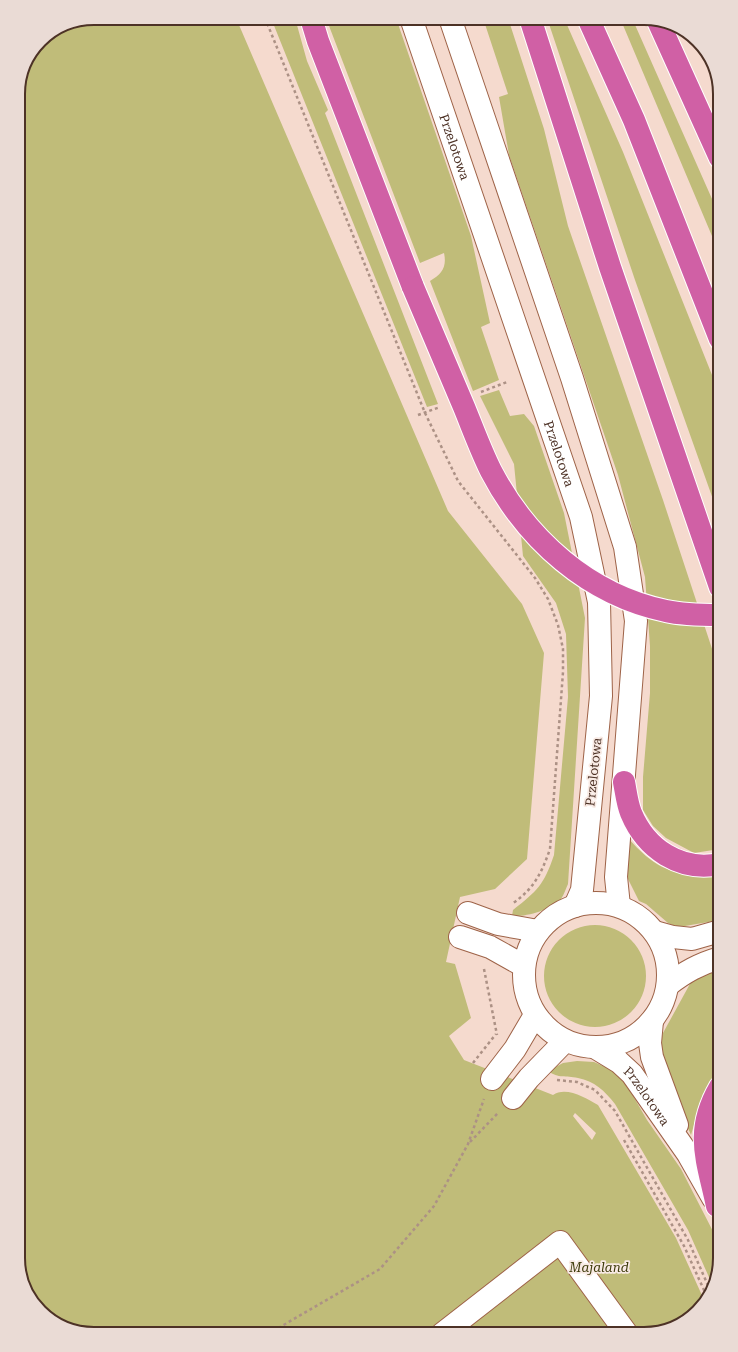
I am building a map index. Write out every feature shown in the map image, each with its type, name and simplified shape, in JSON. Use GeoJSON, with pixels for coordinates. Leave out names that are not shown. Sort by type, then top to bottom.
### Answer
{"type":"FeatureCollection","features":[{"type":"Feature","properties":{"kind":"highway"},"geometry":{"type":"LineString","coordinates":[[313,25],[318,41],[414,287],[492,472],[519,514],[533,532],[577,573],[608,592],[632,602],[666,611],[713,614]]}},
{"type":"Feature","properties":{"kind":"highway"},"geometry":{"type":"LineString","coordinates":[[532,25],[610,267],[713,567]]}},
{"type":"Feature","properties":{"kind":"highway"},"geometry":{"type":"LineString","coordinates":[[591,25],[634,120],[713,321]]}},
{"type":"Feature","properties":{"kind":"highway"},"geometry":{"type":"LineString","coordinates":[[661,27],[713,143]]}},
{"type":"Feature","properties":{"kind":"highway"},"geometry":{"type":"LineString","coordinates":[[624,782],[630,811],[645,839],[656,848],[684,862],[713,865]]}},
{"type":"Feature","properties":{"kind":"highway"},"geometry":{"type":"LineString","coordinates":[[713,1100],[704,1128],[704,1144],[713,1186]]}},
{"type":"Feature","properties":{"kind":"street","name":"Przelotowa"},"geometry":{"type":"LineString","coordinates":[[413,25],[581,517],[599,602],[601,696],[582,890],[575,906]]}},
{"type":"Feature","properties":{"kind":"street"},"geometry":{"type":"LineString","coordinates":[[452,25],[572,378],[625,547],[636,620],[616,877],[619,906]]}},
{"type":"Feature","properties":{"kind":"street","name":"Przelotowa"},"geometry":{"type":"LineString","coordinates":[[597,903],[619,906],[639,917],[655,932],[666,958],[668,985],[663,1004],[652,1021],[636,1036],[617,1045],[596,1048],[580,1046],[565,1041],[548,1030],[535,1015],[527,999],[523,983],[524,966],[529,947],[538,931],[555,916],[575,906],[597,903]]}},
{"type":"Feature","properties":{"kind":"street"},"geometry":{"type":"LineString","coordinates":[[468,913],[498,924],[538,931]]}},
{"type":"Feature","properties":{"kind":"street","name":"Przelotowa"},"geometry":{"type":"LineString","coordinates":[[655,932],[672,937],[692,938],[713,933]]}},
{"type":"Feature","properties":{"kind":"street"},"geometry":{"type":"LineString","coordinates":[[460,937],[490,947],[524,966]]}},
{"type":"Feature","properties":{"kind":"street"},"geometry":{"type":"LineString","coordinates":[[668,985],[685,972],[701,963],[713,960]]}},
{"type":"Feature","properties":{"kind":"street"},"geometry":{"type":"LineString","coordinates":[[492,1079],[515,1049],[535,1015]]}},
{"type":"Feature","properties":{"kind":"street","name":"Przelotowa"},"geometry":{"type":"LineString","coordinates":[[652,1021],[650,1043],[652,1057],[688,1154]]}},
{"type":"Feature","properties":{"kind":"street"},"geometry":{"type":"LineString","coordinates":[[513,1098],[565,1041]]}},
{"type":"Feature","properties":{"kind":"street","name":"Przelotowa"},"geometry":{"type":"LineString","coordinates":[[596,1048],[619,1062],[632,1074],[688,1154],[713,1200]]}},
{"type":"Feature","properties":{"kind":"street"},"geometry":{"type":"LineString","coordinates":[[451,1327],[560,1242],[623,1327]]}},
{"type":"Feature","properties":{"kind":"path"},"geometry":{"type":"LineString","coordinates":[[268,25],[425,413],[458,481],[535,578],[548,598],[558,625],[563,649],[564,672],[550,849],[543,872],[520,898],[505,908],[498,924]]}},
{"type":"Feature","properties":{"kind":"path"},"geometry":{"type":"LineString","coordinates":[[490,947],[483,965],[496,1034],[515,1049]]}},
{"type":"Feature","properties":{"kind":"path"},"geometry":{"type":"LineString","coordinates":[[473,1063],[496,1034]]}},
{"type":"Feature","properties":{"kind":"path"},"geometry":{"type":"LineString","coordinates":[[539,1068],[550,1079],[576,1082],[595,1090],[615,1111],[688,1240],[708,1284]]}},
{"type":"Feature","properties":{"kind":"path"},"geometry":{"type":"LineString","coordinates":[[280,1327],[380,1269],[434,1206],[468,1144],[492,1079]]}},
{"type":"Feature","properties":{"kind":"path"},"geometry":{"type":"LineString","coordinates":[[468,1144],[513,1098]]}},
{"type":"Feature","properties":{"kind":"path"},"geometry":{"type":"LineString","coordinates":[[624,1140],[684,1246],[704,1291]]}},
{"type":"Feature","properties":{"kind":"green space","name":"Majaland"},"geometry":{"type":"Polygon","coordinates":[[[94,25],[239,25],[448,511],[522,604],[544,653],[527,859],[495,889],[460,897],[446,962],[455,964],[471,1018],[449,1036],[464,1060],[553,1095],[570,1092],[582,1096],[598,1105],[676,1238],[702,1295],[690,1310],[671,1322],[658,1326],[89,1327],[80,1326],[63,1320],[45,1307],[34,1293],[26,1272],[25,1258],[25,89],[27,76],[32,63],[48,42],[59,34],[72,29],[94,25]],[[575,1113],[573,1116],[592,1140],[596,1133],[575,1113]]]}},
{"type":"Feature","properties":{"kind":"green space"},"geometry":{"type":"Polygon","coordinates":[[[274,25],[297,25],[307,61],[328,110],[325,113],[438,404],[427,407],[274,25]]]}},
{"type":"Feature","properties":{"kind":"green space"},"geometry":{"type":"Polygon","coordinates":[[[329,25],[398,25],[471,236],[490,323],[481,327],[499,380],[473,391],[430,281],[438,276],[443,270],[445,262],[444,253],[420,263],[329,25]]]}},
{"type":"Feature","properties":{"kind":"green space"},"geometry":{"type":"Polygon","coordinates":[[[485,25],[510,25],[544,129],[568,226],[663,500],[713,652],[713,850],[694,853],[666,838],[653,826],[643,810],[643,777],[650,693],[650,646],[645,577],[618,475],[509,155],[499,97],[508,94],[485,25]]]}},
{"type":"Feature","properties":{"kind":"green space"},"geometry":{"type":"Polygon","coordinates":[[[549,25],[567,25],[623,152],[713,377],[713,499],[635,280],[549,25]]]}},
{"type":"Feature","properties":{"kind":"green space"},"geometry":{"type":"Polygon","coordinates":[[[623,25],[635,25],[713,201],[713,238],[623,25]]]}},
{"type":"Feature","properties":{"kind":"green space"},"geometry":{"type":"Polygon","coordinates":[[[499,390],[510,416],[524,414],[534,426],[564,513],[585,618],[568,884],[561,899],[556,903],[538,912],[518,916],[512,916],[513,910],[539,887],[547,874],[554,855],[568,697],[566,634],[556,603],[523,556],[514,464],[480,396],[499,390]]]}},
{"type":"Feature","properties":{"kind":"green space"},"geometry":{"type":"Polygon","coordinates":[[[628,838],[648,858],[668,870],[679,873],[713,874],[713,921],[685,926],[675,926],[668,923],[646,904],[639,901],[627,877],[628,838]]]}},
{"type":"Feature","properties":{"kind":"green space"},"geometry":{"type":"Polygon","coordinates":[[[595,925],[614,929],[631,940],[642,957],[646,976],[642,995],[631,1012],[614,1023],[595,1027],[576,1023],[559,1012],[548,995],[544,976],[548,957],[559,940],[576,929],[595,925]]]}},
{"type":"Feature","properties":{"kind":"green space"},"geometry":{"type":"Polygon","coordinates":[[[713,971],[713,1080],[703,1094],[691,1135],[678,1106],[659,1044],[663,1033],[691,982],[702,974],[713,971]]]}},
{"type":"Feature","properties":{"kind":"green space"},"geometry":{"type":"Polygon","coordinates":[[[577,1061],[594,1062],[610,1069],[624,1080],[647,1120],[681,1169],[713,1231],[713,1258],[709,1278],[688,1230],[615,1104],[603,1091],[584,1079],[559,1076],[548,1071],[563,1063],[577,1061]]]}}]}
